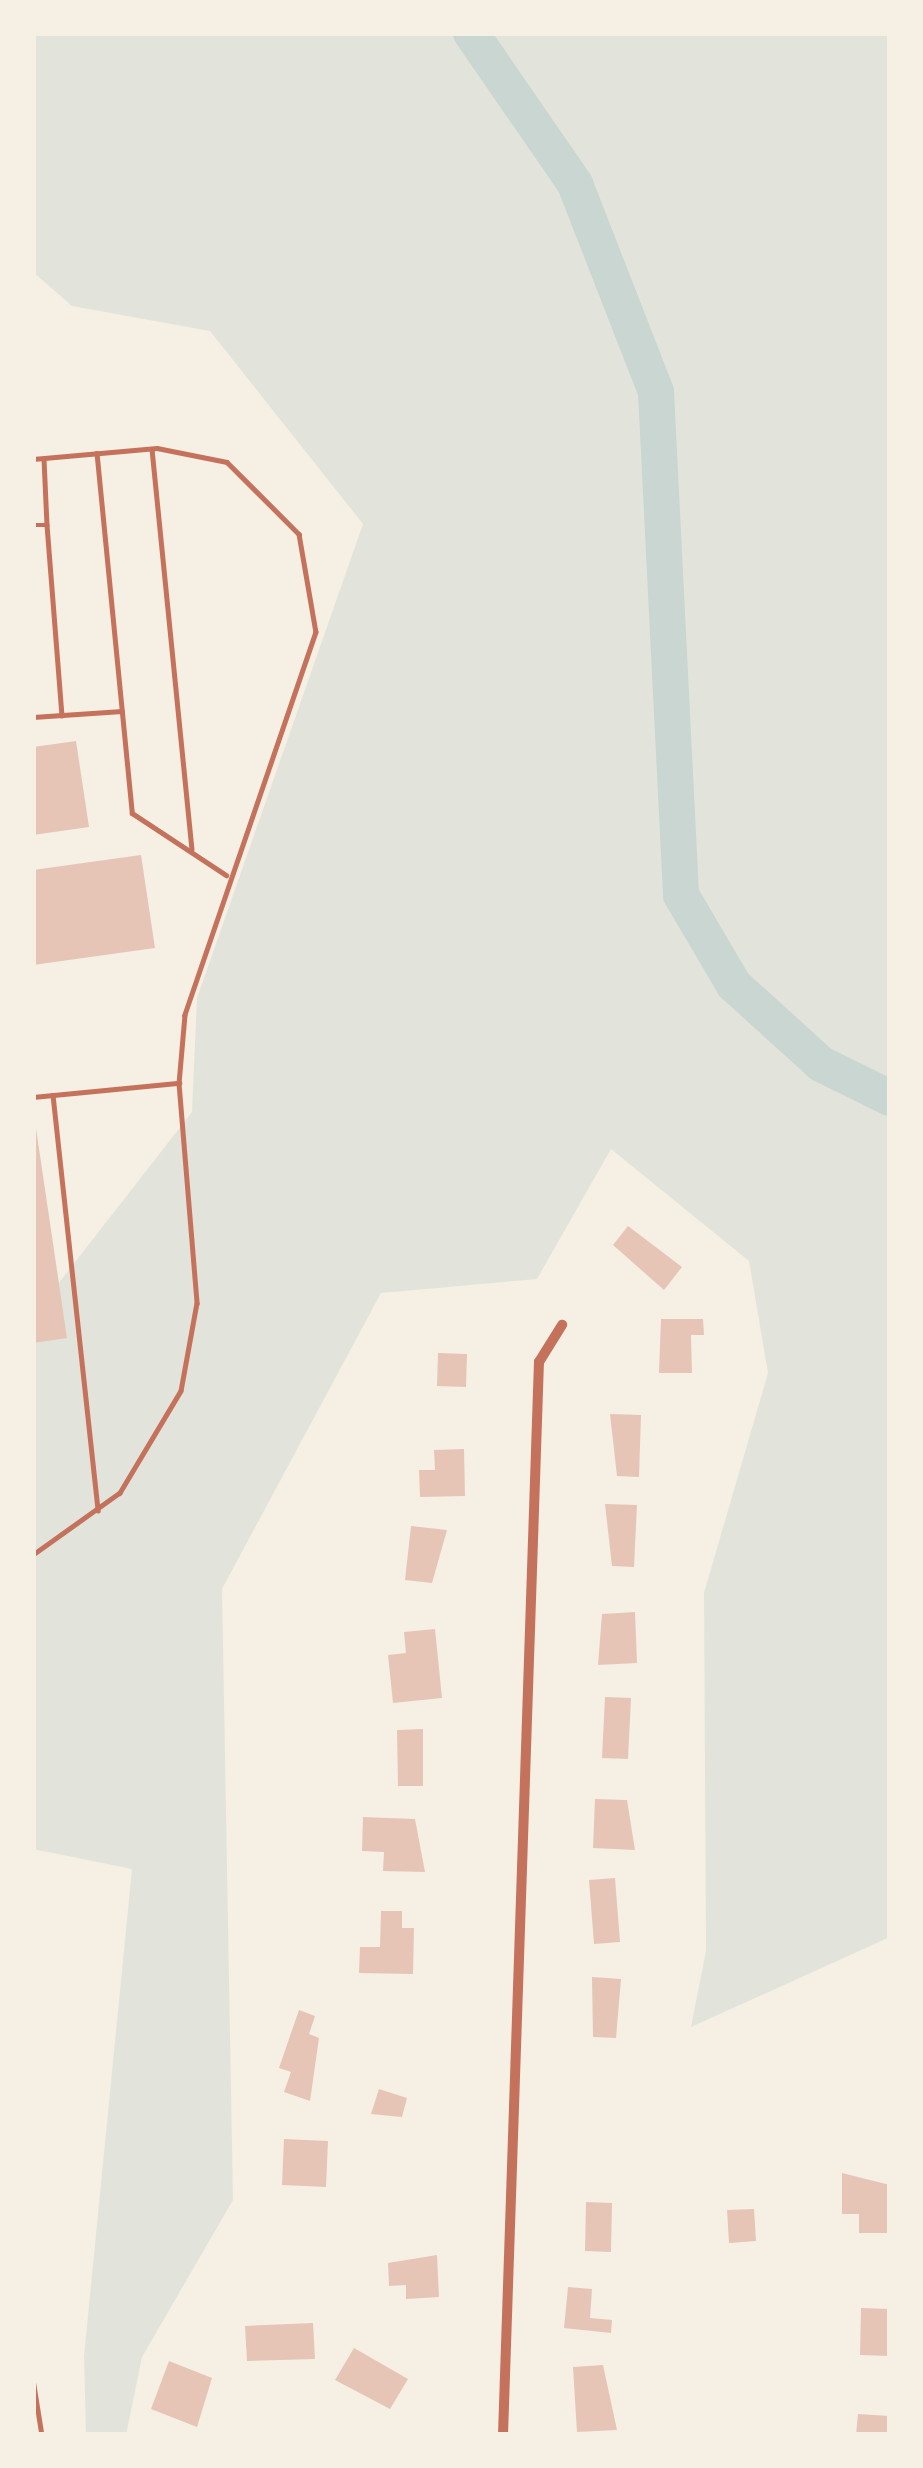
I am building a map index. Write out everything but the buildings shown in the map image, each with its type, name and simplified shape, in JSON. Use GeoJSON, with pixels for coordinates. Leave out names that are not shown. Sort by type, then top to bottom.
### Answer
{"type":"FeatureCollection","features":[{"type":"Feature","properties":{"kind":"street"},"geometry":{"type":"LineString","coordinates":[[503,2435],[539,1362],[562,1325]]}},
{"type":"Feature","properties":{"kind":"lane"},"geometry":{"type":"LineString","coordinates":[[152,448],[192,849]]}},
{"type":"Feature","properties":{"kind":"lane"},"geometry":{"type":"LineString","coordinates":[[33,459],[152,448],[208,453],[243,472],[311,559],[311,664],[226,875],[185,1015],[179,1083],[193,1345],[153,1449],[98,1511],[33,1556]]}},
{"type":"Feature","properties":{"kind":"lane"},"geometry":{"type":"LineString","coordinates":[[97,453],[132,813],[226,875]]}},
{"type":"Feature","properties":{"kind":"lane"},"geometry":{"type":"LineString","coordinates":[[44,458],[62,715]]}},
{"type":"Feature","properties":{"kind":"lane"},"geometry":{"type":"LineString","coordinates":[[33,525],[47,525]]}},
{"type":"Feature","properties":{"kind":"lane"},"geometry":{"type":"LineString","coordinates":[[33,717],[122,711]]}},
{"type":"Feature","properties":{"kind":"lane"},"geometry":{"type":"LineString","coordinates":[[33,1097],[179,1083]]}},
{"type":"Feature","properties":{"kind":"lane"},"geometry":{"type":"LineString","coordinates":[[53,1095],[98,1511]]}},
{"type":"Feature","properties":{"kind":"lane"},"geometry":{"type":"LineString","coordinates":[[33,2379],[42,2435]]}},
{"type":"Feature","properties":{"kind":"shaded area"},"geometry":{"type":"Polygon","coordinates":[[[33,33],[890,33],[890,1937],[691,2027],[706,1951],[704,1593],[768,1373],[749,1261],[611,1149],[537,1279],[381,1293],[222,1589],[233,2200],[142,2357],[126,2435],[86,2435],[84,2356],[132,1869],[33,1849],[33,1316],[192,1112],[197,998],[363,524],[210,331],[72,306],[33,272],[33,33]]]}},
{"type":"Feature","properties":{"kind":"waterway"},"geometry":{"type":"LineString","coordinates":[[471,33],[575,184],[656,392],[681,895],[734,985],[821,1064],[890,1098]]}}]}
